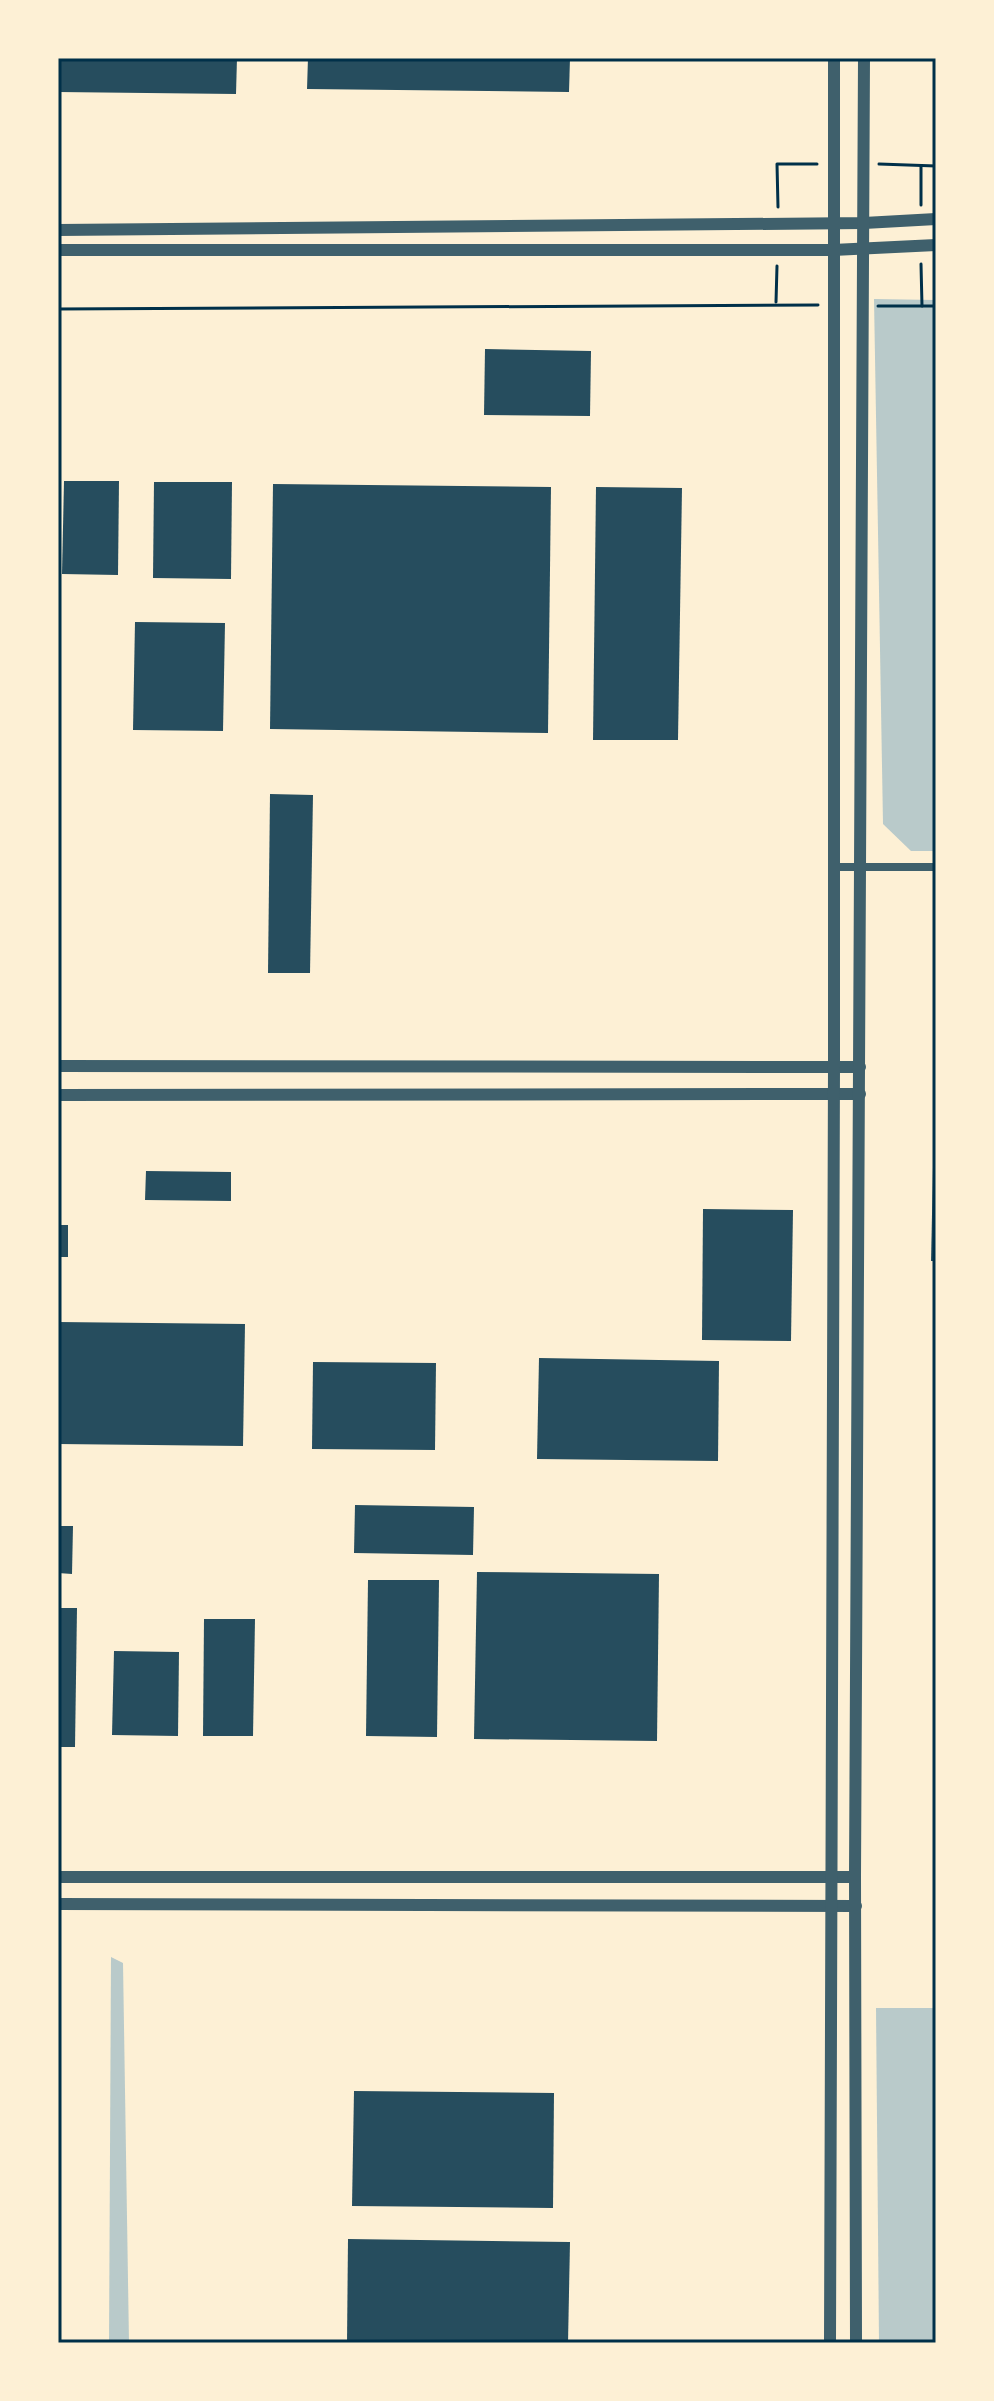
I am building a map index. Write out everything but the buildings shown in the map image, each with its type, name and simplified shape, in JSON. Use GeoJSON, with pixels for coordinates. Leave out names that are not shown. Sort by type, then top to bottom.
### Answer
{"type":"FeatureCollection","features":[{"type":"Feature","properties":{"kind":"street"},"geometry":{"type":"LineString","coordinates":[[830,2343],[834,58]]}},
{"type":"Feature","properties":{"kind":"street"},"geometry":{"type":"LineString","coordinates":[[856,2343],[855,1877],[864,58]]}},
{"type":"Feature","properties":{"kind":"street"},"geometry":{"type":"LineString","coordinates":[[58,230],[864,223],[936,219]]}},
{"type":"Feature","properties":{"kind":"street"},"geometry":{"type":"LineString","coordinates":[[58,250],[833,250],[936,245]]}},
{"type":"Feature","properties":{"kind":"street"},"geometry":{"type":"LineString","coordinates":[[834,867],[936,867]]}},
{"type":"Feature","properties":{"kind":"street"},"geometry":{"type":"LineString","coordinates":[[58,1066],[860,1067]]}},
{"type":"Feature","properties":{"kind":"street"},"geometry":{"type":"LineString","coordinates":[[58,1095],[860,1094]]}},
{"type":"Feature","properties":{"kind":"street"},"geometry":{"type":"LineString","coordinates":[[58,1877],[855,1877]]}},
{"type":"Feature","properties":{"kind":"street"},"geometry":{"type":"LineString","coordinates":[[58,1904],[856,1906]]}},
{"type":"Feature","properties":{"kind":"path"},"geometry":{"type":"LineString","coordinates":[[778,207],[777,164],[817,164]]}},
{"type":"Feature","properties":{"kind":"path"},"geometry":{"type":"LineString","coordinates":[[879,164],[936,166]]}},
{"type":"Feature","properties":{"kind":"path"},"geometry":{"type":"LineString","coordinates":[[921,166],[921,205]]}},
{"type":"Feature","properties":{"kind":"path"},"geometry":{"type":"LineString","coordinates":[[776,303],[777,262]]}},
{"type":"Feature","properties":{"kind":"path"},"geometry":{"type":"LineString","coordinates":[[921,264],[922,306]]}},
{"type":"Feature","properties":{"kind":"path"},"geometry":{"type":"LineString","coordinates":[[58,309],[819,305]]}},
{"type":"Feature","properties":{"kind":"path"},"geometry":{"type":"LineString","coordinates":[[874,306],[936,306]]}},
{"type":"Feature","properties":{"kind":"shaded area"},"geometry":{"type":"Polygon","coordinates":[[[874,299],[936,300],[936,851],[911,851],[883,824],[874,299]]]}},
{"type":"Feature","properties":{"kind":"shaded area"},"geometry":{"type":"Polygon","coordinates":[[[111,1957],[123,1963],[129,2343],[109,2343],[111,1957]]]}},
{"type":"Feature","properties":{"kind":"shaded area"},"geometry":{"type":"Polygon","coordinates":[[[876,2008],[936,2008],[936,2343],[879,2343],[876,2008]]]}}]}
